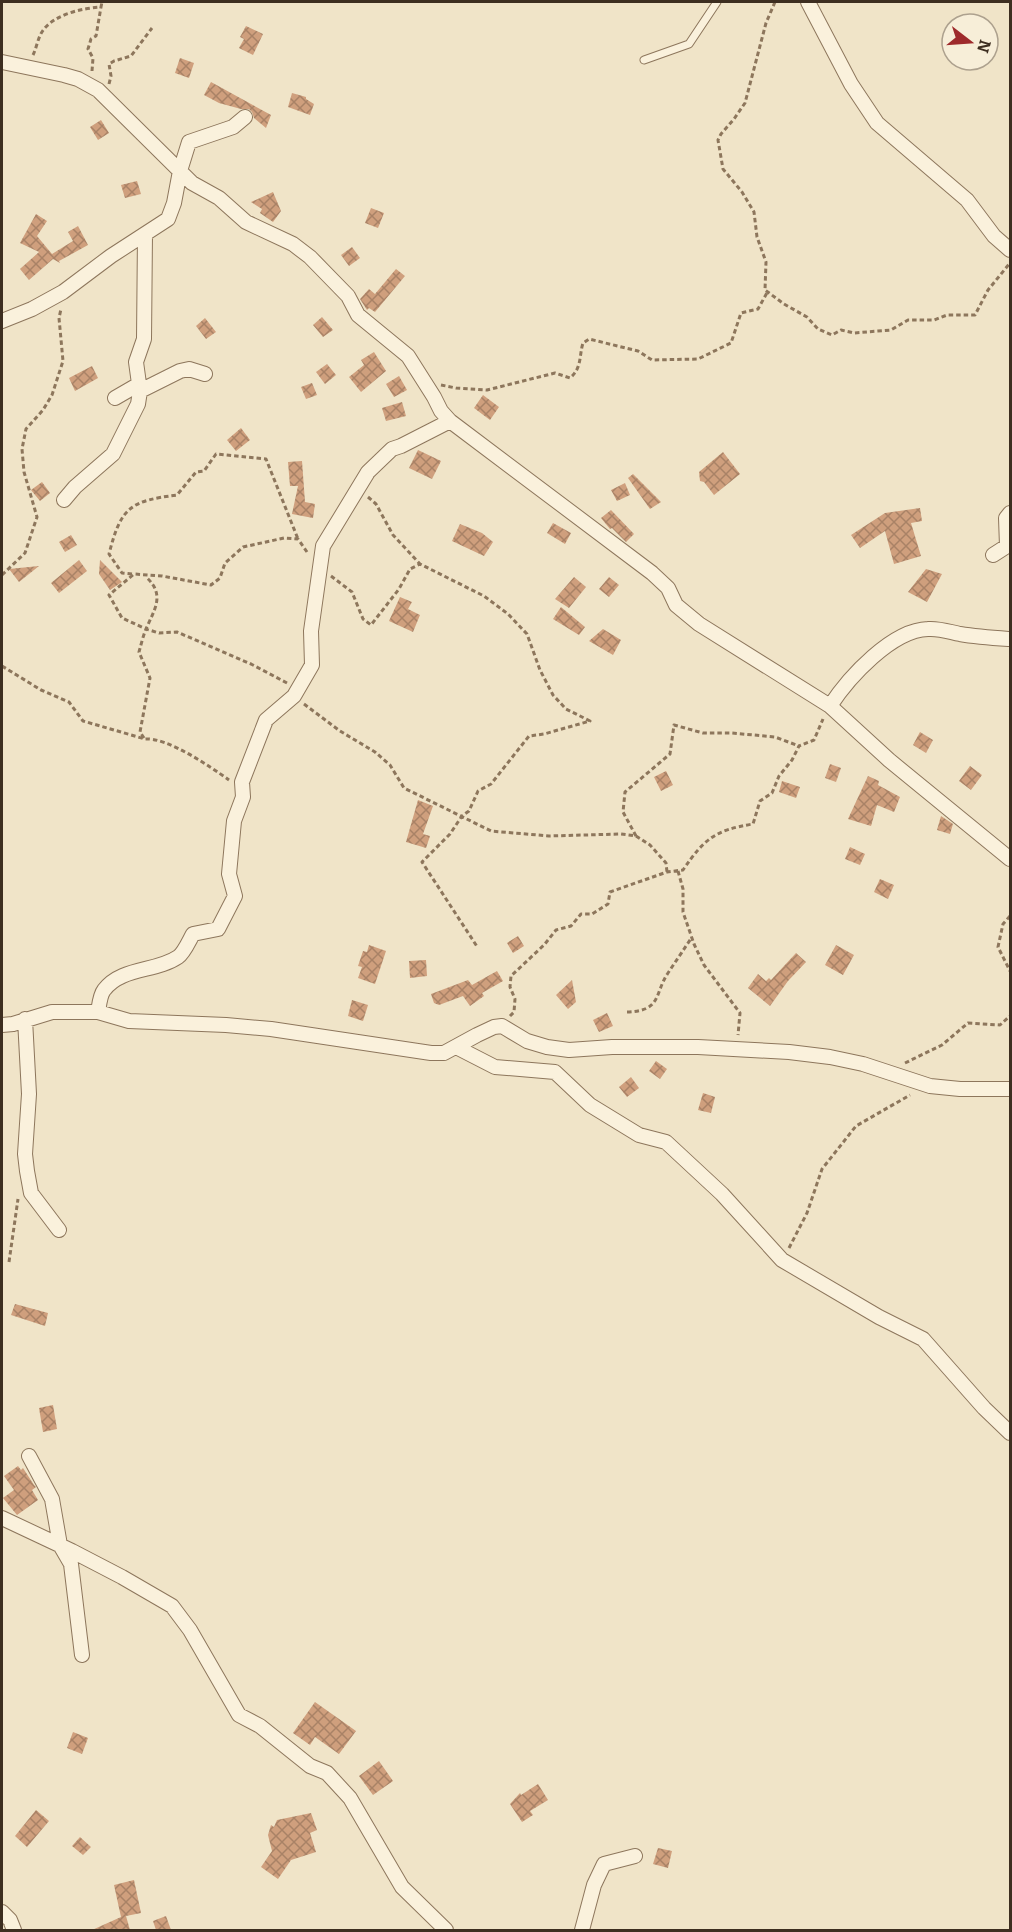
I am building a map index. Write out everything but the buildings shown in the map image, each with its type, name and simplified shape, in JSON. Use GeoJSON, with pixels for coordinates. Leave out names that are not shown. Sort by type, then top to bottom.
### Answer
{"type":"FeatureCollection","features":[{"type":"Feature","properties":{"kind":"street"},"geometry":{"type":"LineString","coordinates":[[808,2],[851,84],[877,123],[967,200],[994,236],[1011,250]]}},
{"type":"Feature","properties":{"kind":"street"},"geometry":{"type":"LineString","coordinates":[[7,63],[44,69],[71,77],[102,93],[192,183],[219,198],[246,222],[293,244],[310,257],[348,296],[358,315],[408,356],[441,411],[450,421],[652,573],[668,588],[676,604],[699,624],[830,706],[889,760],[1011,859]]}},
{"type":"Feature","properties":{"kind":"street"},"geometry":{"type":"LineString","coordinates":[[2,321],[32,309],[66,290],[111,256],[168,219],[189,142],[233,127],[245,117]]}},
{"type":"Feature","properties":{"kind":"street"},"geometry":{"type":"LineString","coordinates":[[64,500],[75,487],[113,454],[138,404],[140,391],[136,362],[144,339],[145,234]]}},
{"type":"Feature","properties":{"kind":"street"},"geometry":{"type":"LineString","coordinates":[[140,391],[180,371],[189,369],[205,374]]}},
{"type":"Feature","properties":{"kind":"street"},"geometry":{"type":"LineString","coordinates":[[116,398],[134,387],[140,391]]}},
{"type":"Feature","properties":{"kind":"street"},"geometry":{"type":"LineString","coordinates":[[98,1012],[104,990],[114,981],[132,972],[152,968],[179,957],[193,934],[218,929],[235,897],[229,874],[230,847],[234,821],[243,797],[242,783],[246,769],[266,720],[294,696],[312,665],[311,631],[323,546],[368,472],[392,450],[450,421]]}},
{"type":"Feature","properties":{"kind":"street"},"geometry":{"type":"LineString","coordinates":[[993,555],[1007,546],[1006,518],[1011,513]]}},
{"type":"Feature","properties":{"kind":"street"},"geometry":{"type":"LineString","coordinates":[[830,706],[839,692],[865,666],[894,640],[910,632],[929,628],[1011,639]]}},
{"type":"Feature","properties":{"kind":"street"},"geometry":{"type":"LineString","coordinates":[[2,1025],[52,1012],[98,1012],[129,1021],[271,1029],[431,1053],[444,1053],[494,1027],[502,1026],[527,1041],[569,1050],[612,1047],[735,1049],[823,1055],[863,1064],[930,1086],[960,1089],[1011,1089]]}},
{"type":"Feature","properties":{"kind":"street"},"geometry":{"type":"LineString","coordinates":[[25,1019],[29,1094],[25,1154],[27,1171],[31,1193],[59,1230]]}},
{"type":"Feature","properties":{"kind":"street"},"geometry":{"type":"LineString","coordinates":[[456,1047],[495,1067],[555,1072],[590,1105],[639,1135],[666,1142],[722,1194],[782,1260],[879,1317],[923,1339],[984,1408],[1011,1432]]}},
{"type":"Feature","properties":{"kind":"street"},"geometry":{"type":"LineString","coordinates":[[29,1456],[51,1499],[60,1545],[70,1564],[82,1654]]}},
{"type":"Feature","properties":{"kind":"street"},"geometry":{"type":"LineString","coordinates":[[2,1518],[122,1577],[172,1606],[190,1630],[239,1715],[260,1726],[310,1766],[327,1773],[350,1798],[402,1887],[433,1916],[444,1930]]}},
{"type":"Feature","properties":{"kind":"street"},"geometry":{"type":"LineString","coordinates":[[582,1930],[590,1907],[594,1885],[604,1864],[635,1856]]}},
{"type":"Feature","properties":{"kind":"street"},"geometry":{"type":"LineString","coordinates":[[2,1912],[10,1920],[14,1930]]}},
{"type":"Feature","properties":{"kind":"lane"},"geometry":{"type":"LineString","coordinates":[[644,60],[690,44],[717,2]]}},
{"type":"Feature","properties":{"kind":"path"},"geometry":{"type":"LineString","coordinates":[[102,2],[96,36],[91,39],[87,49],[93,58],[92,74],[102,93]]}},
{"type":"Feature","properties":{"kind":"path"},"geometry":{"type":"LineString","coordinates":[[775,2],[766,23],[745,104],[720,134],[718,140],[723,169],[742,192],[754,212],[757,237],[766,262],[765,290],[784,304],[807,316],[818,330],[832,335],[841,330],[854,333],[891,330],[908,320],[934,320],[947,315],[975,315],[988,290],[1011,263]]}},
{"type":"Feature","properties":{"kind":"path"},"geometry":{"type":"LineString","coordinates":[[7,63],[34,55],[45,27],[56,20],[86,8],[101,7]]}},
{"type":"Feature","properties":{"kind":"path"},"geometry":{"type":"LineString","coordinates":[[102,93],[111,76],[109,64],[131,56],[152,28]]}},
{"type":"Feature","properties":{"kind":"path"},"geometry":{"type":"LineString","coordinates":[[2,575],[25,553],[37,517],[24,472],[22,449],[27,429],[52,395],[63,361],[58,318],[66,290]]}},
{"type":"Feature","properties":{"kind":"path"},"geometry":{"type":"LineString","coordinates":[[428,387],[444,385],[487,390],[555,373],[570,378],[577,372],[583,343],[589,339],[638,351],[652,360],[698,358],[731,343],[741,313],[758,309],[768,291]]}},
{"type":"Feature","properties":{"kind":"path"},"geometry":{"type":"LineString","coordinates":[[297,539],[284,538],[243,547],[225,563],[220,578],[211,585],[162,576],[122,573],[110,554],[115,532],[123,514],[147,499],[177,495],[196,472],[204,471],[216,454],[266,459],[297,539],[321,567],[352,591],[363,619],[370,625],[399,589],[410,569],[420,564]]}},
{"type":"Feature","properties":{"kind":"path"},"geometry":{"type":"LineString","coordinates":[[358,490],[376,504],[393,535],[420,564],[484,596],[508,614],[527,634],[540,670],[553,694],[566,709],[590,721],[529,736],[491,784],[478,791],[469,811],[422,862],[478,948]]}},
{"type":"Feature","properties":{"kind":"path"},"geometry":{"type":"LineString","coordinates":[[134,574],[109,595],[122,618],[159,633],[177,632],[283,680],[290,686],[294,696],[340,731],[375,752],[390,765],[404,788],[491,831],[549,836],[621,834],[636,836],[651,845],[666,863],[667,872]]}},
{"type":"Feature","properties":{"kind":"path"},"geometry":{"type":"LineString","coordinates":[[144,576],[152,583],[158,601],[139,652],[150,678],[140,732],[145,739]]}},
{"type":"Feature","properties":{"kind":"path"},"geometry":{"type":"LineString","coordinates":[[2,666],[41,690],[69,702],[82,721],[145,739],[154,738],[220,773],[243,790]]}},
{"type":"Feature","properties":{"kind":"path"},"geometry":{"type":"LineString","coordinates":[[502,1026],[514,1012],[515,999],[510,987],[512,976],[556,930],[571,926],[581,914],[592,914],[608,904],[610,892],[667,872],[683,870],[695,852],[714,834],[732,827],[753,824],[760,801],[772,793],[779,777],[799,746],[814,740],[830,706]]}},
{"type":"Feature","properties":{"kind":"path"},"geometry":{"type":"LineString","coordinates":[[636,836],[623,812],[625,792],[670,754],[674,726],[703,733],[775,737],[799,746]]}},
{"type":"Feature","properties":{"kind":"path"},"geometry":{"type":"LineString","coordinates":[[678,871],[683,889],[683,912],[704,965],[741,1014],[735,1049]]}},
{"type":"Feature","properties":{"kind":"path"},"geometry":{"type":"LineString","coordinates":[[1011,916],[1003,924],[998,947],[1011,970]]}},
{"type":"Feature","properties":{"kind":"path"},"geometry":{"type":"LineString","coordinates":[[627,1012],[640,1012],[657,1000],[666,975],[692,937]]}},
{"type":"Feature","properties":{"kind":"path"},"geometry":{"type":"LineString","coordinates":[[891,1073],[912,1058],[942,1045],[968,1023],[999,1025],[1011,1016]]}},
{"type":"Feature","properties":{"kind":"path"},"geometry":{"type":"LineString","coordinates":[[782,1260],[807,1213],[822,1169],[856,1126],[901,1098],[930,1086]]}},
{"type":"Feature","properties":{"kind":"path"},"geometry":{"type":"LineString","coordinates":[[9,1262],[18,1198]]}}]}
